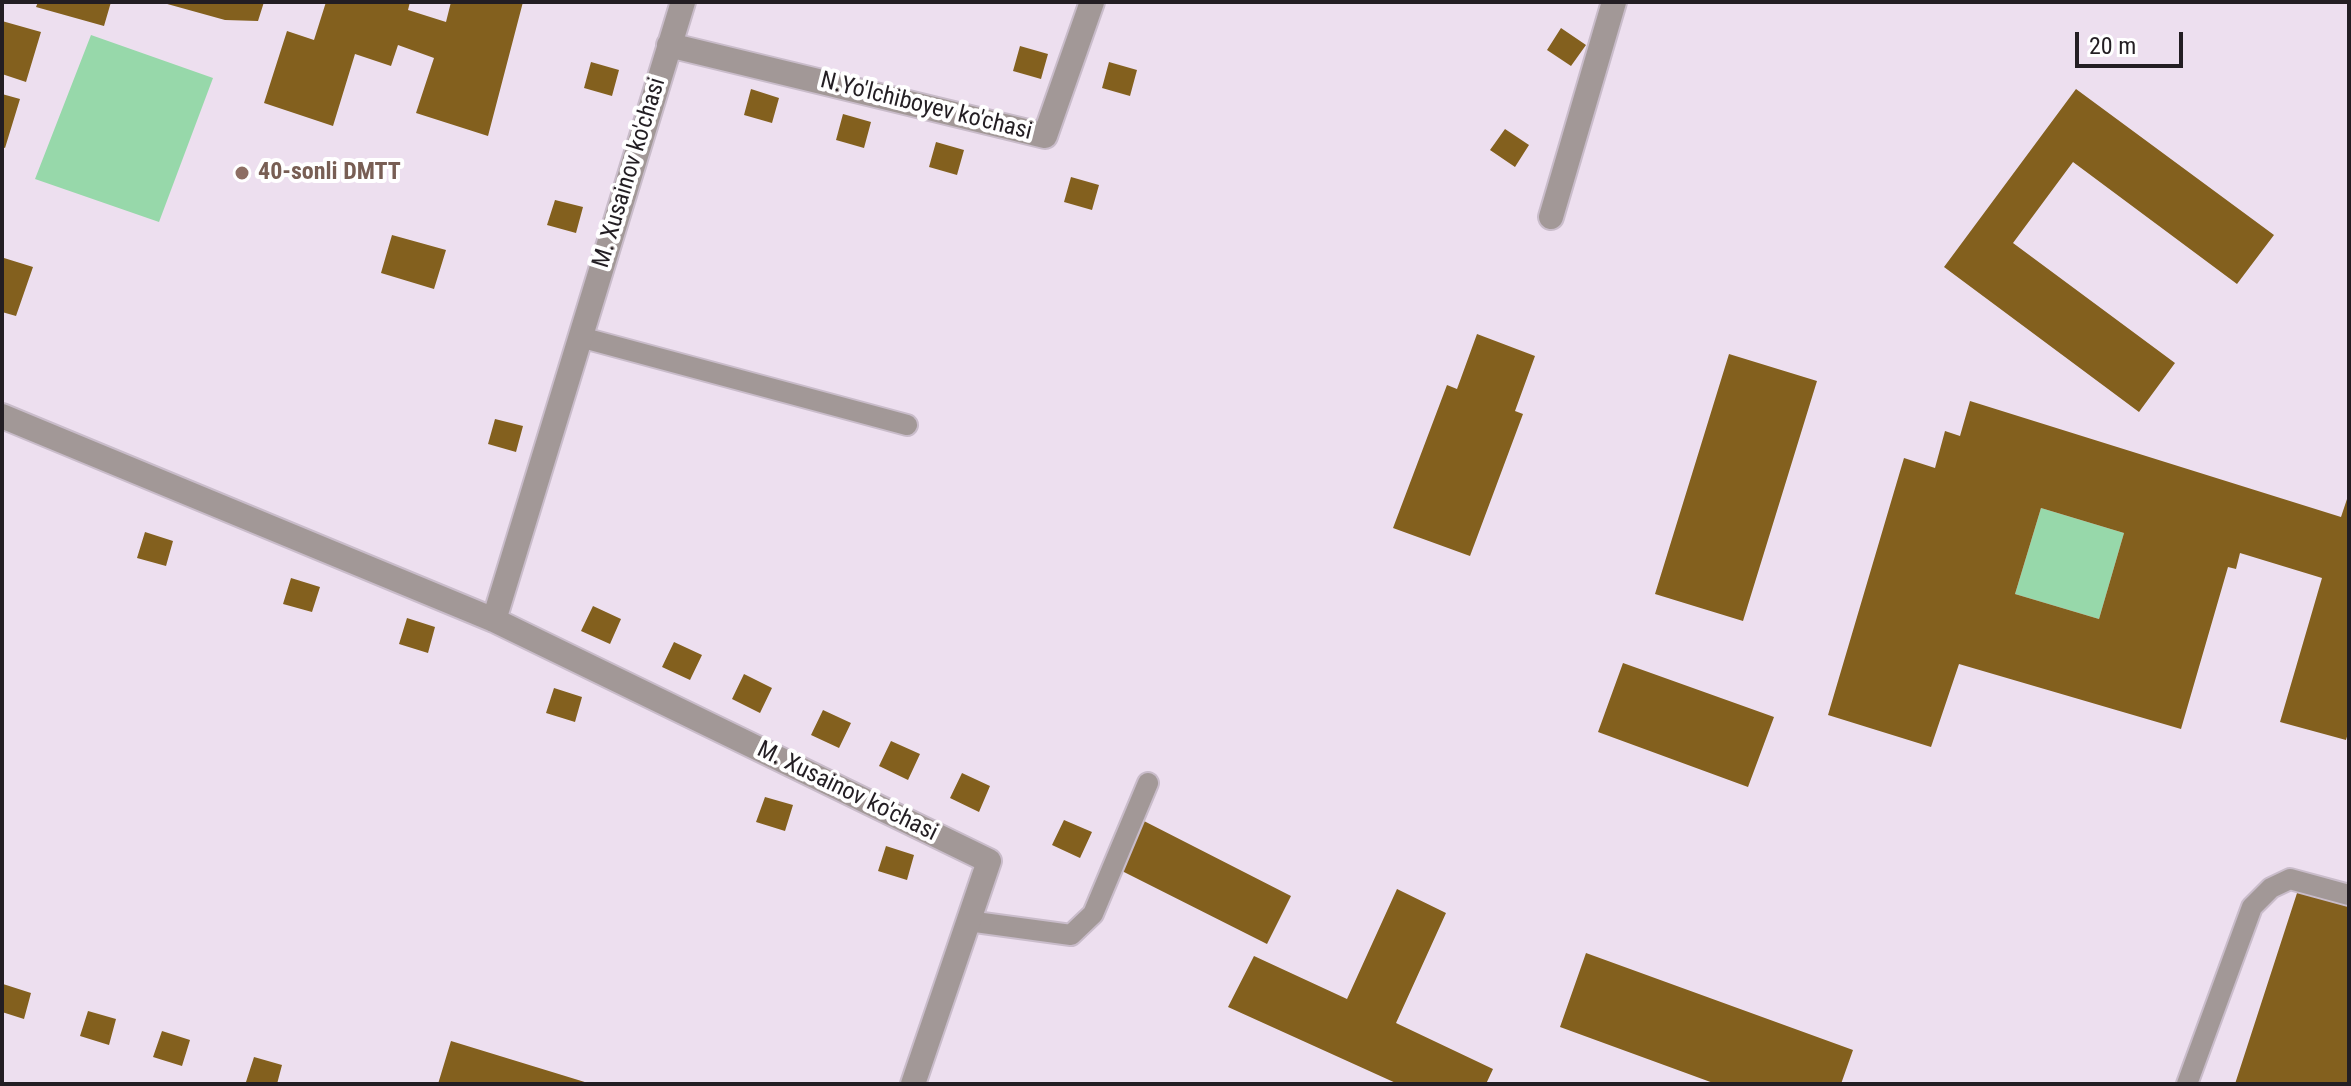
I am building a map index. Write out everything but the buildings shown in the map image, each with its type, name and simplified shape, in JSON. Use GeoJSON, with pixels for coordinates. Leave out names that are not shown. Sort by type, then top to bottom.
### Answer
{"type":"FeatureCollection","features":[{"type":"Feature","properties":{"kind":"street","name":"M. Xusainov ko'chasi"},"geometry":{"type":"LineString","coordinates":[[494,620],[683,2]]}},
{"type":"Feature","properties":{"kind":"street","name":"N.Yo'lchiboyev ko'chasi"},"geometry":{"type":"LineString","coordinates":[[669,45],[1045,136],[1092,2]]}},
{"type":"Feature","properties":{"kind":"street"},"geometry":{"type":"LineString","coordinates":[[1551,217],[1614,2]]}},
{"type":"Feature","properties":{"kind":"street","name":"M. Xusainov ko'chasi"},"geometry":{"type":"LineString","coordinates":[[2,416],[494,620],[989,861],[913,1084]]}},
{"type":"Feature","properties":{"kind":"lane"},"geometry":{"type":"LineString","coordinates":[[580,337],[907,425]]}},
{"type":"Feature","properties":{"kind":"lane"},"geometry":{"type":"LineString","coordinates":[[968,921],[1071,935],[1093,914],[1148,783]]}},
{"type":"Feature","properties":{"kind":"lane"},"geometry":{"type":"LineString","coordinates":[[2187,1084],[2252,907],[2271,888],[2290,879],[2349,895]]}},
{"type":"Feature","properties":{"kind":"green space"},"geometry":{"type":"Polygon","coordinates":[[[91,35],[213,78],[159,222],[35,179],[91,35]]]}},
{"type":"Feature","properties":{"kind":"green space"},"geometry":{"type":"Polygon","coordinates":[[[2041,508],[2124,533],[2099,619],[2015,594],[2041,508]]]}},
{"type":"Feature","properties":{"kind":"place","name":"40-sonli DMTT"},"geometry":{"type":"Point","coordinates":[242,173]}}]}
